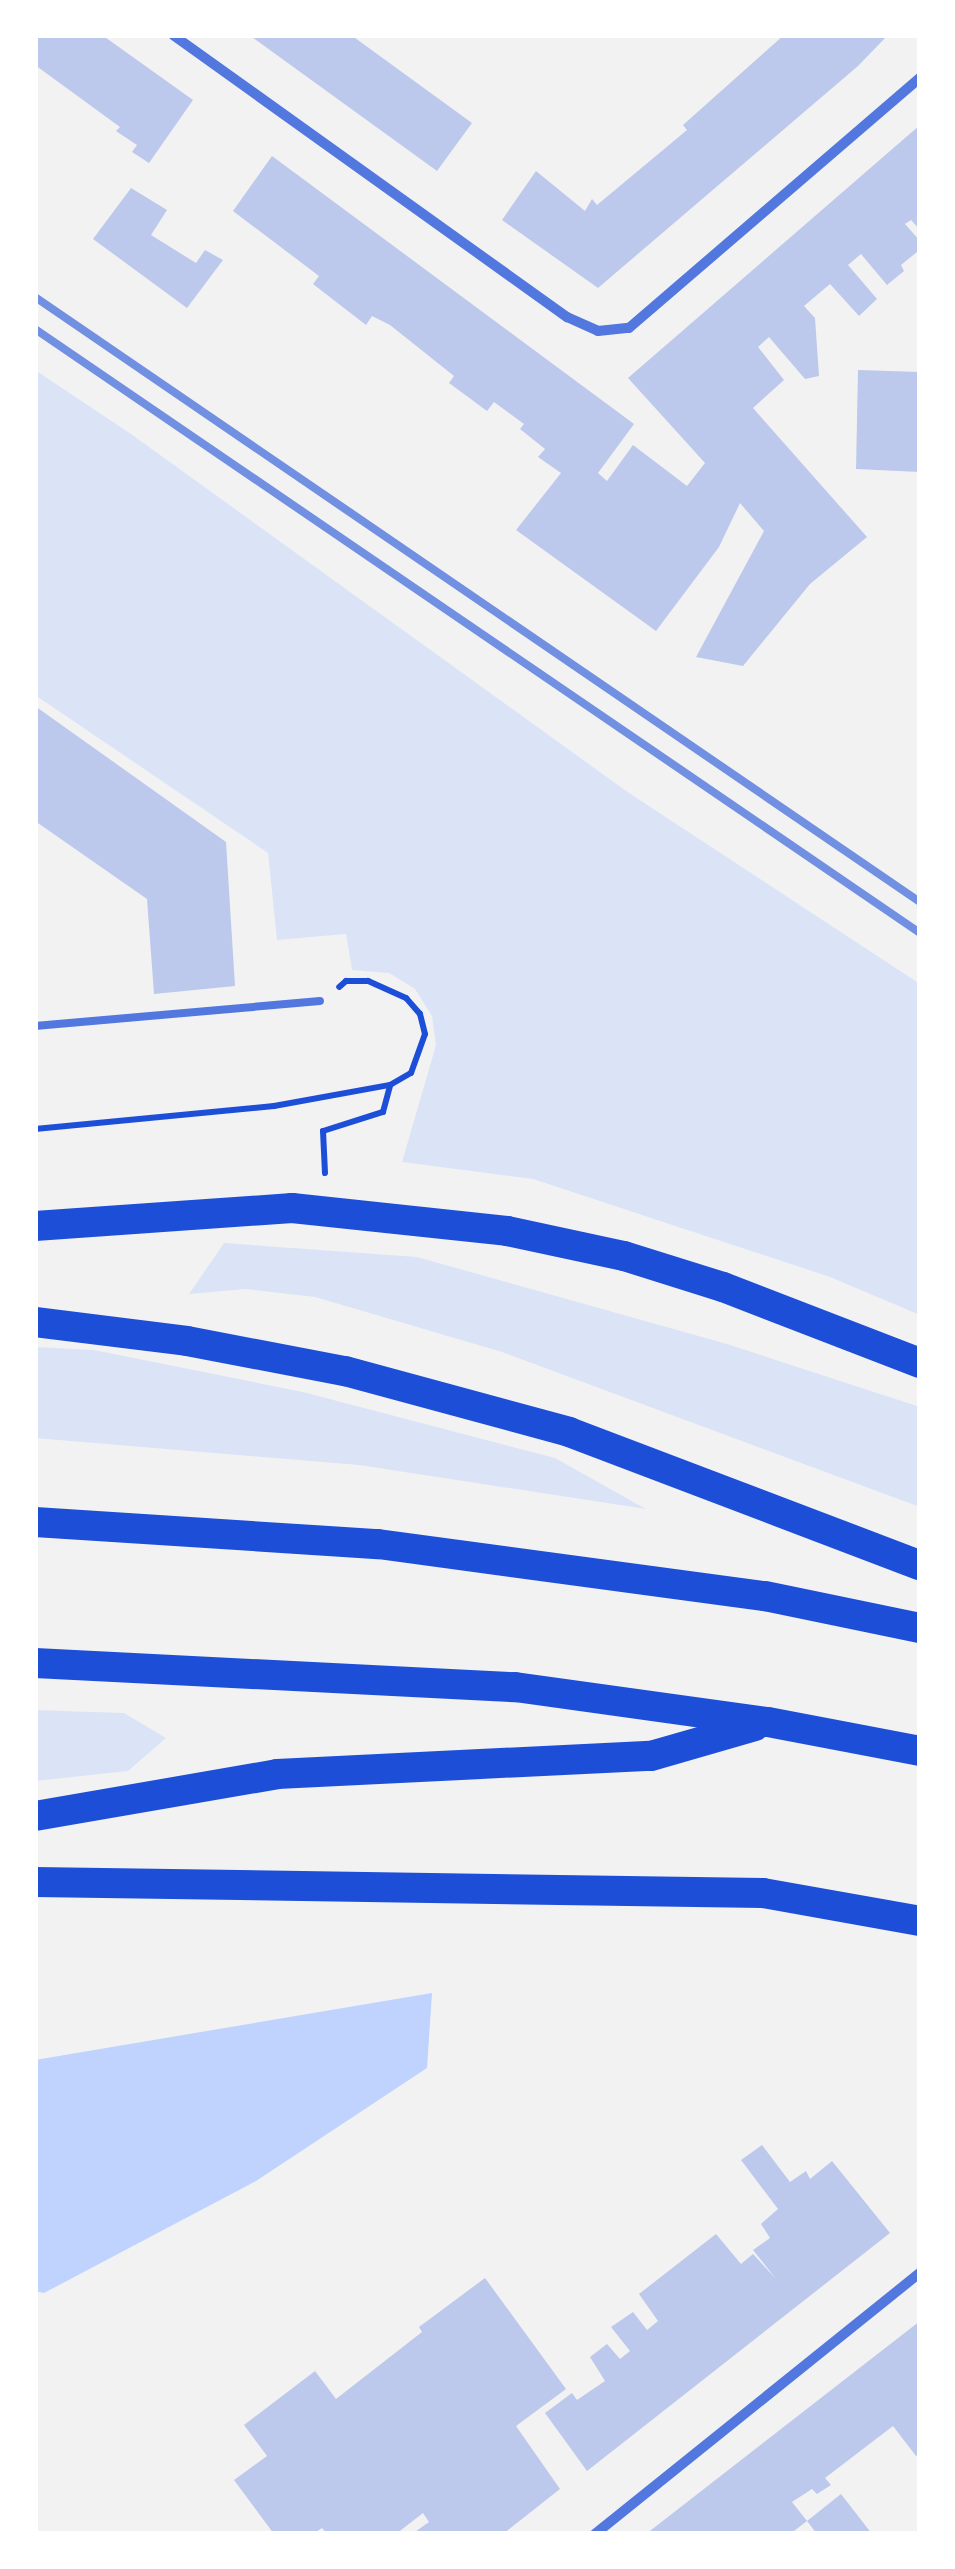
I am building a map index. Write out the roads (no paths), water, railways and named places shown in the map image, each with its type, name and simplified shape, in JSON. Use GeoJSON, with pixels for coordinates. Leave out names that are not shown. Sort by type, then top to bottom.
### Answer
{"type":"FeatureCollection","features":[{"type":"Feature","properties":{"kind":"highway"},"geometry":{"type":"LineString","coordinates":[[35,1226],[292,1208],[507,1231],[624,1256],[724,1287],[920,1363]]}},
{"type":"Feature","properties":{"kind":"highway"},"geometry":{"type":"LineString","coordinates":[[35,1322],[187,1341],[344,1371],[551,1427],[920,1564]]}},
{"type":"Feature","properties":{"kind":"highway"},"geometry":{"type":"LineString","coordinates":[[35,1522],[378,1544],[765,1596],[920,1628]]}},
{"type":"Feature","properties":{"kind":"highway"},"geometry":{"type":"LineString","coordinates":[[35,1662],[515,1687],[768,1722],[920,1751]]}},
{"type":"Feature","properties":{"kind":"highway"},"geometry":{"type":"LineString","coordinates":[[35,1816],[276,1774],[650,1756],[768,1722]]}},
{"type":"Feature","properties":{"kind":"highway"},"geometry":{"type":"LineString","coordinates":[[35,1882],[763,1893],[920,1921]]}},
{"type":"Feature","properties":{"kind":"street"},"geometry":{"type":"LineString","coordinates":[[173,35],[567,317],[598,331],[629,328],[920,78]]}},
{"type":"Feature","properties":{"kind":"street"},"geometry":{"type":"LineString","coordinates":[[595,2534],[920,2274]]}},
{"type":"Feature","properties":{"kind":"lane"},"geometry":{"type":"LineString","coordinates":[[35,1026],[320,1001]]}},
{"type":"Feature","properties":{"kind":"water"},"geometry":{"type":"Polygon","coordinates":[[[432,1993],[427,2068],[256,2181],[44,2293],[35,2291],[35,2060],[432,1993]]]}},
{"type":"Feature","properties":{"kind":"railway"},"geometry":{"type":"LineString","coordinates":[[35,297],[920,902]]}},
{"type":"Feature","properties":{"kind":"railway"},"geometry":{"type":"LineString","coordinates":[[35,329],[920,933]]}}]}
